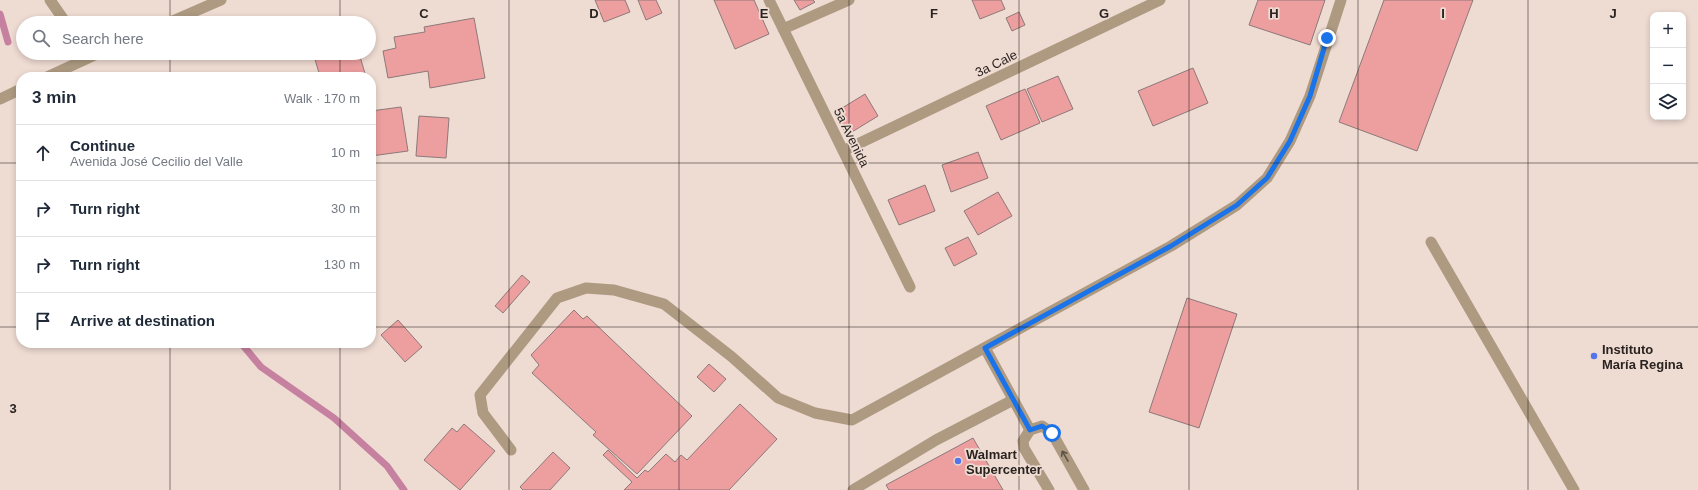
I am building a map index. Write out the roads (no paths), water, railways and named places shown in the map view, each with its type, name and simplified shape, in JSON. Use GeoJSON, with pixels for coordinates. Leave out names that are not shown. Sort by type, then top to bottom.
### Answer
{"type":"FeatureCollection","features":[{"type":"Feature","properties":{"kind":"street"},"geometry":{"type":"LineString","coordinates":[[50,0],[61,16]]}},
{"type":"Feature","properties":{"kind":"street"},"geometry":{"type":"LineString","coordinates":[[184,16],[221,0]]}},
{"type":"Feature","properties":{"kind":"street","name":"5a Avenida"},"geometry":{"type":"LineString","coordinates":[[769,0],[910,287]]}},
{"type":"Feature","properties":{"kind":"street"},"geometry":{"type":"LineString","coordinates":[[783,29],[849,0]]}},
{"type":"Feature","properties":{"kind":"street","name":"3a Cale"},"geometry":{"type":"LineString","coordinates":[[843,151],[1160,0]]}},
{"type":"Feature","properties":{"kind":"street"},"geometry":{"type":"LineString","coordinates":[[511,450],[483,413],[480,395],[557,298],[586,288],[614,290],[664,304],[732,357],[778,398],[815,413],[852,420],[985,348],[1171,246],[1237,205],[1267,178],[1290,141],[1310,96],[1340,0]]}},
{"type":"Feature","properties":{"kind":"street"},"geometry":{"type":"LineString","coordinates":[[57,72],[80,60]]}},
{"type":"Feature","properties":{"kind":"street"},"geometry":{"type":"LineString","coordinates":[[0,99],[16,91]]}},
{"type":"Feature","properties":{"kind":"street"},"geometry":{"type":"LineString","coordinates":[[1431,242],[1574,490]]}},
{"type":"Feature","properties":{"kind":"street"},"geometry":{"type":"LineString","coordinates":[[985,348],[1030,430]]}},
{"type":"Feature","properties":{"kind":"street"},"geometry":{"type":"LineString","coordinates":[[853,490],[936,440],[1013,400]]}},
{"type":"Feature","properties":{"kind":"street"},"geometry":{"type":"LineString","coordinates":[[1049,490],[1024,448],[1023,441],[1030,430],[1042,426],[1052,433],[1084,490]]}},
{"type":"Feature","properties":{"kind":"waterway"},"geometry":{"type":"LineString","coordinates":[[0,14],[8,42]]}},
{"type":"Feature","properties":{"kind":"waterway"},"geometry":{"type":"LineString","coordinates":[[245,348],[261,367],[334,418],[387,466],[404,490]]}},
{"type":"Feature","properties":{"kind":"place","name":"Instituto María Regina"},"geometry":{"type":"Point","coordinates":[1594,356]}},
{"type":"Feature","properties":{"kind":"place","name":"Walmart Supercenter"},"geometry":{"type":"Point","coordinates":[958,461]}}]}
